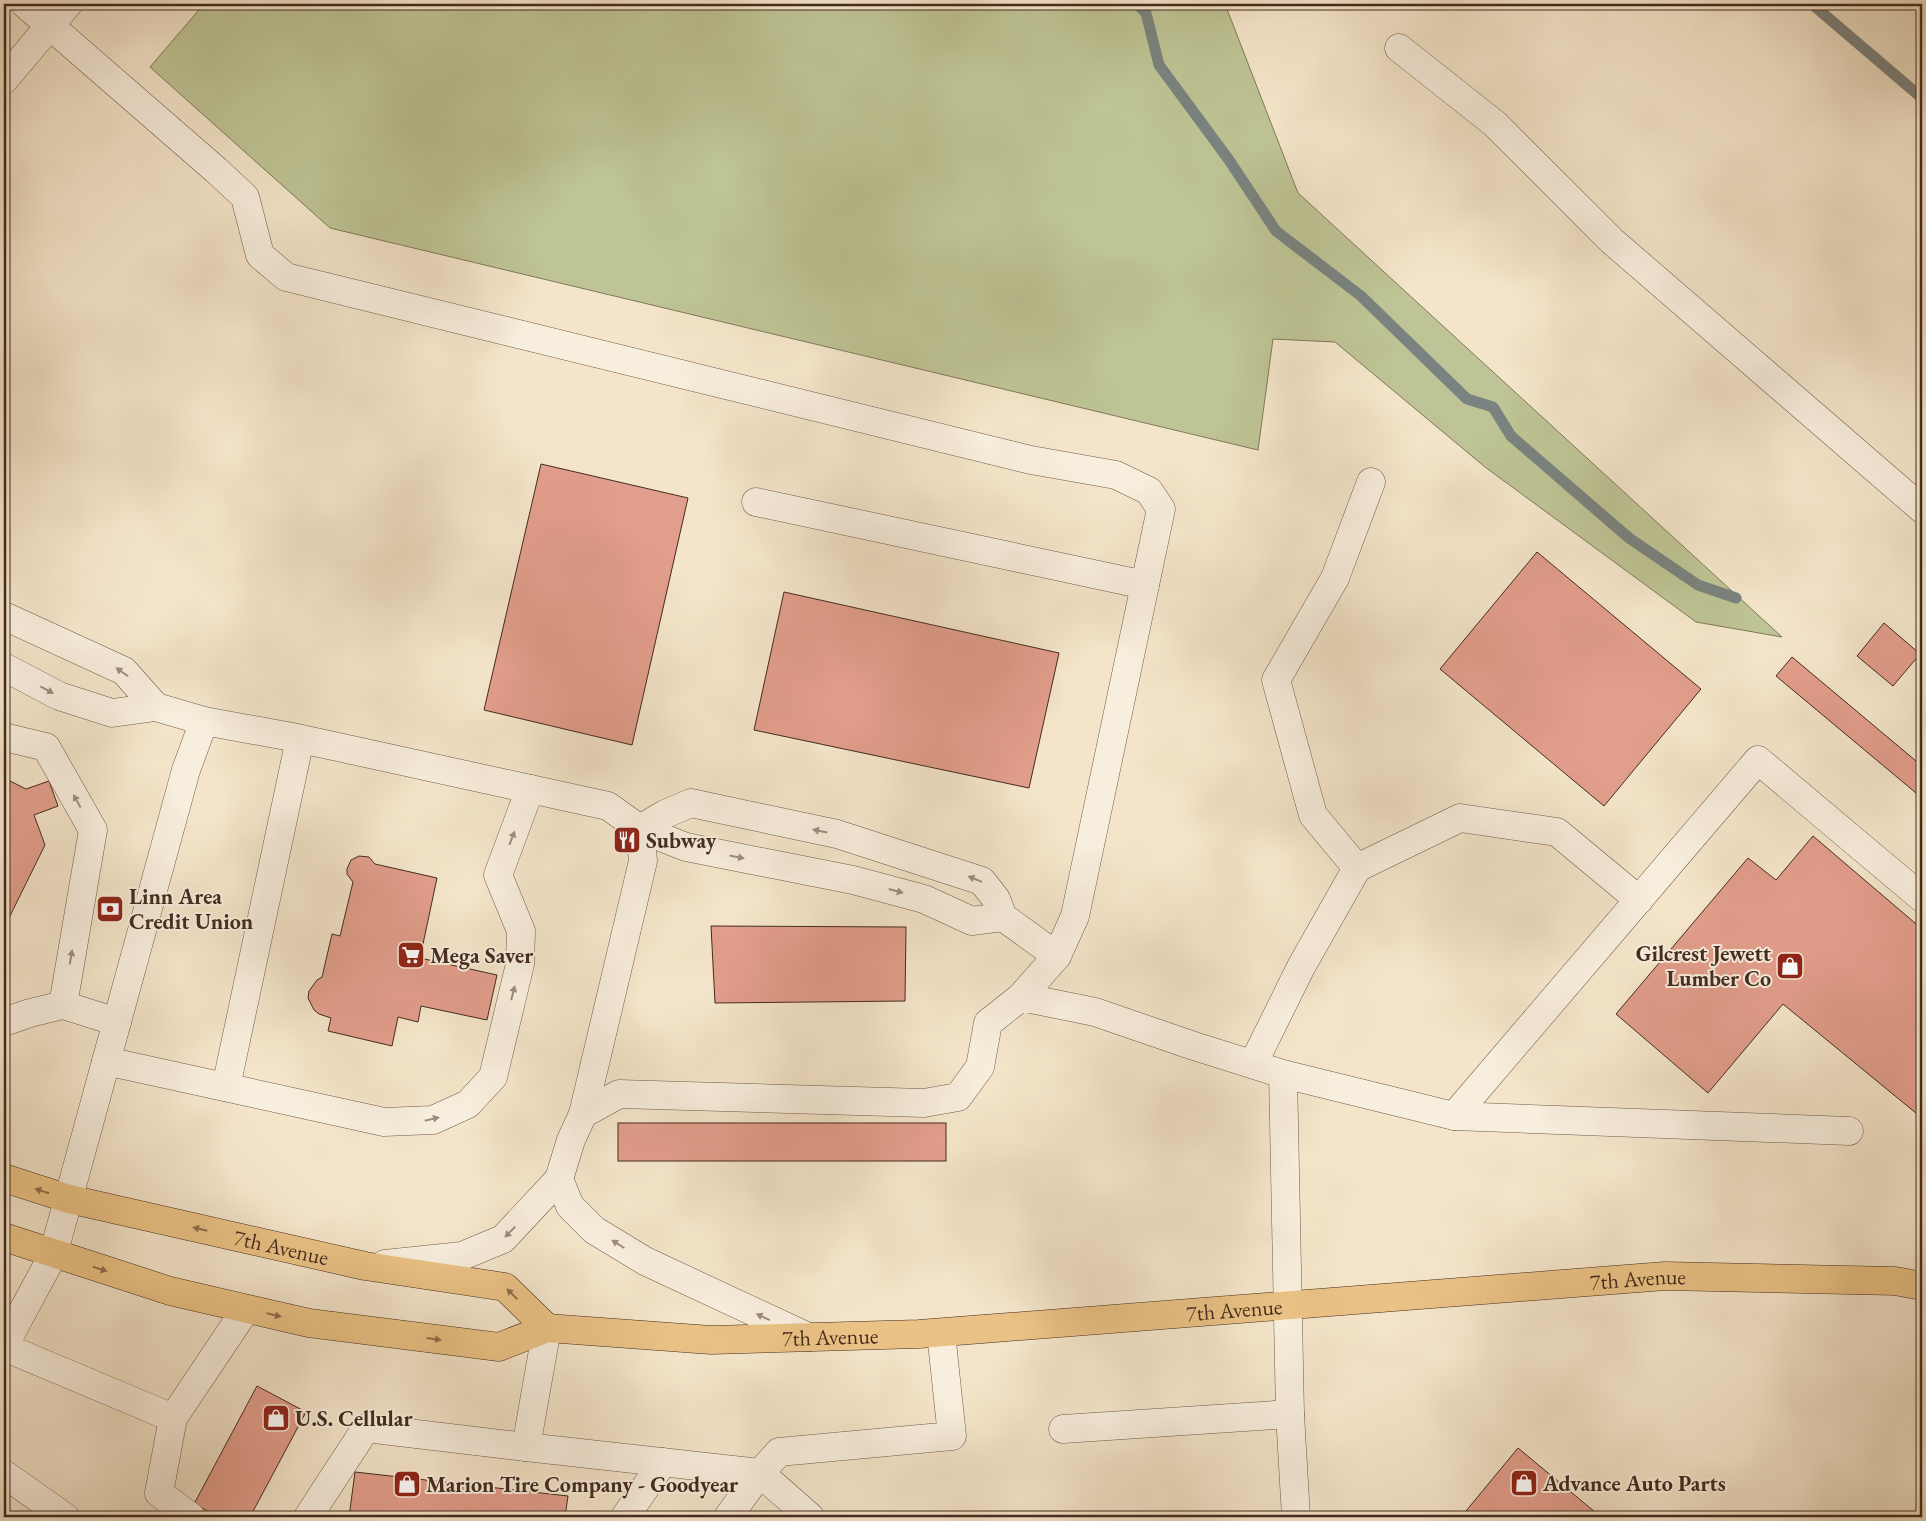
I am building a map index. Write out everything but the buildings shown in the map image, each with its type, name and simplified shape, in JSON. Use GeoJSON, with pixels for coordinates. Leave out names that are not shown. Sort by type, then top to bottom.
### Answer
{"type":"FeatureCollection","features":[{"type":"Feature","properties":{"kind":"main road","name":"7th Avenue"},"geometry":{"type":"LineString","coordinates":[[4,1178],[69,1199],[365,1266],[505,1287],[547,1328]]}},
{"type":"Feature","properties":{"kind":"main road","name":"7th Avenue"},"geometry":{"type":"LineString","coordinates":[[4,1237],[53,1255],[170,1291],[310,1323],[498,1347],[547,1328],[711,1340],[941,1332],[1665,1276],[1895,1281],[1922,1286]]}},
{"type":"Feature","properties":{"kind":"street"},"geometry":{"type":"LineString","coordinates":[[25,4],[245,197],[260,255],[286,278],[1031,460],[1116,475],[1150,491],[1161,509],[1074,916],[1057,956],[1020,998],[988,1023],[980,1067],[958,1097],[924,1102],[619,1094],[583,1114]]}},
{"type":"Feature","properties":{"kind":"street"},"geometry":{"type":"LineString","coordinates":[[4,80],[68,4]]}},
{"type":"Feature","properties":{"kind":"street"},"geometry":{"type":"LineString","coordinates":[[1399,48],[1495,124],[1612,241],[1922,509]]}},
{"type":"Feature","properties":{"kind":"street"},"geometry":{"type":"LineString","coordinates":[[1357,868],[1314,815],[1276,680],[1334,578],[1371,482]]}},
{"type":"Feature","properties":{"kind":"street"},"geometry":{"type":"LineString","coordinates":[[756,502],[1145,585]]}},
{"type":"Feature","properties":{"kind":"street"},"geometry":{"type":"LineString","coordinates":[[4,616],[124,671],[156,707]]}},
{"type":"Feature","properties":{"kind":"street"},"geometry":{"type":"LineString","coordinates":[[4,667],[59,696],[112,713],[156,707],[204,721],[300,738],[608,806],[640,829],[686,847],[853,880],[924,899],[972,921],[1003,917]]}},
{"type":"Feature","properties":{"kind":"street"},"geometry":{"type":"LineString","coordinates":[[173,1418],[4,1347],[53,1255],[186,770],[204,721]]}},
{"type":"Feature","properties":{"kind":"street"},"geometry":{"type":"LineString","coordinates":[[4,737],[46,747],[93,830],[63,1005]]}},
{"type":"Feature","properties":{"kind":"street"},"geometry":{"type":"LineString","coordinates":[[226,1087],[300,738]]}},
{"type":"Feature","properties":{"kind":"street"},"geometry":{"type":"LineString","coordinates":[[1454,1116],[1758,760],[1922,898]]}},
{"type":"Feature","properties":{"kind":"street"},"geometry":{"type":"LineString","coordinates":[[106,1061],[384,1122],[433,1120],[468,1104],[493,1077],[520,964],[521,931],[498,875],[530,789]]}},
{"type":"Feature","properties":{"kind":"street"},"geometry":{"type":"LineString","coordinates":[[640,829],[665,814],[691,803],[837,834],[982,881],[996,899],[1003,917],[1057,956]]}},
{"type":"Feature","properties":{"kind":"street"},"geometry":{"type":"LineString","coordinates":[[1253,1064],[1301,967],[1357,868],[1460,818],[1557,832],[1639,900]]}},
{"type":"Feature","properties":{"kind":"street"},"geometry":{"type":"LineString","coordinates":[[365,1266],[462,1256],[502,1239],[559,1179],[571,1140],[583,1114],[644,861],[640,829]]}},
{"type":"Feature","properties":{"kind":"street"},"geometry":{"type":"LineString","coordinates":[[1020,998],[1095,1012],[1283,1074],[1454,1116],[1849,1131]]}},
{"type":"Feature","properties":{"kind":"street"},"geometry":{"type":"LineString","coordinates":[[4,1022],[63,1005],[117,1022]]}},
{"type":"Feature","properties":{"kind":"street"},"geometry":{"type":"LineString","coordinates":[[1283,1074],[1290,1414],[1296,1517]]}},
{"type":"Feature","properties":{"kind":"street"},"geometry":{"type":"LineString","coordinates":[[559,1179],[570,1206],[594,1230],[645,1261],[808,1337]]}},
{"type":"Feature","properties":{"kind":"street"},"geometry":{"type":"LineString","coordinates":[[191,1517],[159,1494],[173,1418],[246,1308]]}},
{"type":"Feature","properties":{"kind":"street"},"geometry":{"type":"LineString","coordinates":[[526,1446],[547,1328]]}},
{"type":"Feature","properties":{"kind":"street"},"geometry":{"type":"LineString","coordinates":[[728,1517],[760,1473],[779,1452],[952,1436],[941,1332]]}},
{"type":"Feature","properties":{"kind":"street"},"geometry":{"type":"LineString","coordinates":[[1063,1429],[1290,1414]]}},
{"type":"Feature","properties":{"kind":"street"},"geometry":{"type":"LineString","coordinates":[[308,1517],[366,1428],[760,1473],[810,1517]]}},
{"type":"Feature","properties":{"kind":"street"},"geometry":{"type":"LineString","coordinates":[[625,1517],[663,1462]]}},
{"type":"Feature","properties":{"kind":"street"},"geometry":{"type":"LineString","coordinates":[[4,1474],[66,1517]]}},
{"type":"Feature","properties":{"kind":"green space"},"geometry":{"type":"Polygon","coordinates":[[[204,4],[1225,4],[1298,193],[1782,637],[1696,622],[1485,467],[1335,342],[1273,339],[1258,450],[330,228],[150,67],[204,4]]]}},
{"type":"Feature","properties":{"kind":"waterway"},"geometry":{"type":"LineString","coordinates":[[1137,4],[1146,13],[1159,65],[1229,160],[1276,231],[1361,296],[1467,399],[1493,407],[1511,436],[1629,538],[1698,585],[1736,598]]}},
{"type":"Feature","properties":{"kind":"waterway"},"geometry":{"type":"LineString","coordinates":[[1812,4],[1922,98]]}},
{"type":"Feature","properties":{"kind":"place","name":"Subway"},"geometry":{"type":"Point","coordinates":[627,840]}},
{"type":"Feature","properties":{"kind":"place","name":"Linn Area Credit Union"},"geometry":{"type":"Point","coordinates":[110,909]}},
{"type":"Feature","properties":{"kind":"place","name":"Mega Saver"},"geometry":{"type":"Point","coordinates":[411,955]}},
{"type":"Feature","properties":{"kind":"place","name":"Gilcrest Jewett Lumber Co"},"geometry":{"type":"Point","coordinates":[1790,966]}},
{"type":"Feature","properties":{"kind":"place","name":"U.S. Cellular"},"geometry":{"type":"Point","coordinates":[276,1418]}},
{"type":"Feature","properties":{"kind":"place","name":"Advance Auto Parts"},"geometry":{"type":"Point","coordinates":[1524,1483]}},
{"type":"Feature","properties":{"kind":"place","name":"Marion Tire Company - Goodyear"},"geometry":{"type":"Point","coordinates":[407,1484]}}]}
